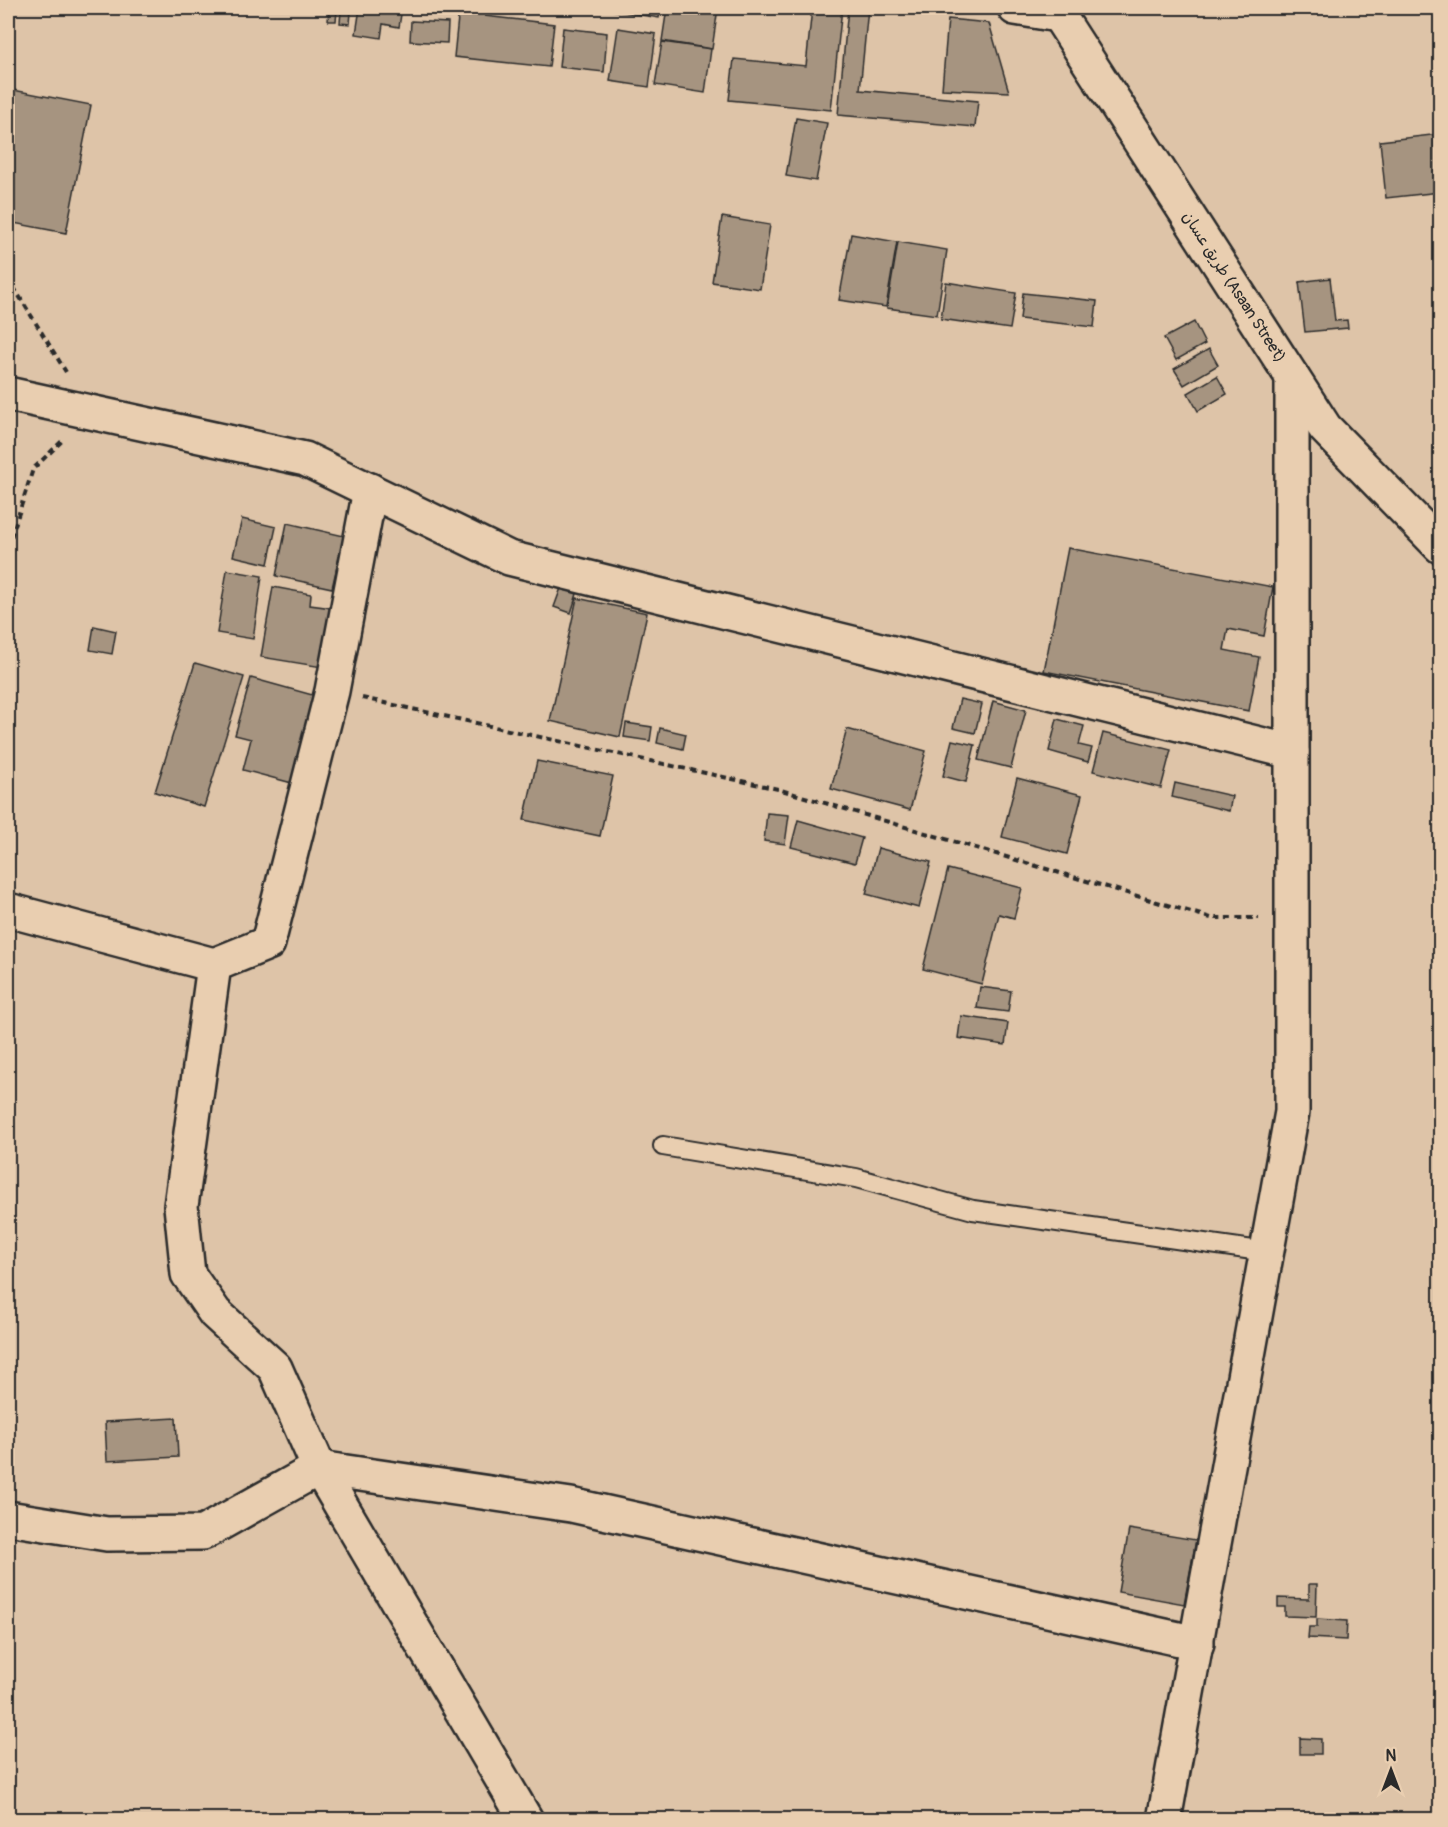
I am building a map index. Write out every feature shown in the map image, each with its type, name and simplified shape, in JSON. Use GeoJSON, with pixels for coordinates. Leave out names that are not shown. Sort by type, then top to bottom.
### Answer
{"type":"FeatureCollection","features":[{"type":"Feature","properties":{"kind":"street"},"geometry":{"type":"LineString","coordinates":[[1015,8],[1056,11]]}},
{"type":"Feature","properties":{"kind":"street","name":"طريق عسان (Asaan Street)"},"geometry":{"type":"LineString","coordinates":[[1056,11],[1325,428],[1440,546]]}},
{"type":"Feature","properties":{"kind":"street"},"geometry":{"type":"LineString","coordinates":[[1164,1820],[1292,1112],[1292,377]]}},
{"type":"Feature","properties":{"kind":"street"},"geometry":{"type":"LineString","coordinates":[[8,394],[305,459],[509,558],[1292,752]]}},
{"type":"Feature","properties":{"kind":"street"},"geometry":{"type":"LineString","coordinates":[[8,910],[214,965],[268,943],[332,691],[370,490]]}},
{"type":"Feature","properties":{"kind":"street"},"geometry":{"type":"LineString","coordinates":[[214,965],[181,1206],[188,1274],[215,1313],[275,1368],[318,1468],[526,1820]]}},
{"type":"Feature","properties":{"kind":"street"},"geometry":{"type":"LineString","coordinates":[[8,1518],[108,1534],[203,1533],[318,1468],[571,1505],[1197,1643]]}},
{"type":"Feature","properties":{"kind":"lane"},"geometry":{"type":"LineString","coordinates":[[663,1146],[856,1178],[973,1210],[1267,1252]]}},
{"type":"Feature","properties":{"kind":"path"},"geometry":{"type":"LineString","coordinates":[[8,278],[91,412],[33,469],[8,547]]}},
{"type":"Feature","properties":{"kind":"path"},"geometry":{"type":"LineString","coordinates":[[332,691],[778,789],[1211,918],[1292,918]]}},
{"type":"Feature","properties":{"kind":"building"},"geometry":{"type":"Polygon","coordinates":[[[360,8],[402,8],[399,27],[383,24],[381,38],[356,34],[360,8]]]}},
{"type":"Feature","properties":{"kind":"building"},"geometry":{"type":"Polygon","coordinates":[[[459,8],[486,8],[485,16],[554,24],[549,67],[454,57],[459,8]]]}},
{"type":"Feature","properties":{"kind":"building"},"geometry":{"type":"Polygon","coordinates":[[[612,8],[661,8],[659,18],[612,10],[612,8]]]}},
{"type":"Feature","properties":{"kind":"building"},"geometry":{"type":"Polygon","coordinates":[[[667,8],[718,8],[712,49],[662,41],[667,8]]]}},
{"type":"Feature","properties":{"kind":"building"},"geometry":{"type":"Polygon","coordinates":[[[812,8],[842,8],[831,110],[729,100],[734,59],[806,66],[812,8]]]}},
{"type":"Feature","properties":{"kind":"building"},"geometry":{"type":"Polygon","coordinates":[[[848,8],[868,8],[860,90],[978,101],[975,127],[838,115],[848,8]]]}},
{"type":"Feature","properties":{"kind":"building"},"geometry":{"type":"Polygon","coordinates":[[[329,10],[337,11],[336,21],[328,21],[329,10]]]}},
{"type":"Feature","properties":{"kind":"building"},"geometry":{"type":"Polygon","coordinates":[[[341,11],[351,12],[350,24],[340,23],[341,11]]]}},
{"type":"Feature","properties":{"kind":"building"},"geometry":{"type":"Polygon","coordinates":[[[948,19],[989,23],[1009,92],[942,89],[948,19]]]}},
{"type":"Feature","properties":{"kind":"building"},"geometry":{"type":"Polygon","coordinates":[[[411,21],[448,23],[447,43],[410,41],[411,21]]]}},
{"type":"Feature","properties":{"kind":"building"},"geometry":{"type":"Polygon","coordinates":[[[563,28],[607,33],[604,72],[559,67],[563,28]]]}},
{"type":"Feature","properties":{"kind":"building"},"geometry":{"type":"Polygon","coordinates":[[[618,28],[656,34],[649,87],[610,81],[618,28]]]}},
{"type":"Feature","properties":{"kind":"building"},"geometry":{"type":"Polygon","coordinates":[[[662,42],[711,49],[705,93],[655,85],[662,42]]]}},
{"type":"Feature","properties":{"kind":"building"},"geometry":{"type":"Polygon","coordinates":[[[8,89],[91,105],[66,233],[8,222],[8,89]]]}},
{"type":"Feature","properties":{"kind":"building"},"geometry":{"type":"Polygon","coordinates":[[[796,118],[827,123],[816,181],[786,176],[796,118]]]}},
{"type":"Feature","properties":{"kind":"building"},"geometry":{"type":"Polygon","coordinates":[[[1440,134],[1440,192],[1386,198],[1380,141],[1440,134]]]}},
{"type":"Feature","properties":{"kind":"building"},"geometry":{"type":"Polygon","coordinates":[[[722,217],[770,225],[760,289],[712,282],[722,217]]]}},
{"type":"Feature","properties":{"kind":"building"},"geometry":{"type":"Polygon","coordinates":[[[851,234],[897,242],[886,307],[839,300],[851,234]]]}},
{"type":"Feature","properties":{"kind":"building"},"geometry":{"type":"Polygon","coordinates":[[[898,242],[947,250],[937,315],[887,308],[898,242]]]}},
{"type":"Feature","properties":{"kind":"building"},"geometry":{"type":"Polygon","coordinates":[[[1330,278],[1335,321],[1347,320],[1348,328],[1305,332],[1299,282],[1330,278]]]}},
{"type":"Feature","properties":{"kind":"building"},"geometry":{"type":"Polygon","coordinates":[[[946,282],[1016,293],[1010,329],[941,319],[946,282]]]}},
{"type":"Feature","properties":{"kind":"building"},"geometry":{"type":"Polygon","coordinates":[[[1023,293],[1097,301],[1094,327],[1020,319],[1023,293]]]}},
{"type":"Feature","properties":{"kind":"building"},"geometry":{"type":"Polygon","coordinates":[[[1194,322],[1205,344],[1176,360],[1164,338],[1194,322]]]}},
{"type":"Feature","properties":{"kind":"building"},"geometry":{"type":"Polygon","coordinates":[[[1209,349],[1218,365],[1184,385],[1174,369],[1209,349]]]}},
{"type":"Feature","properties":{"kind":"building"},"geometry":{"type":"Polygon","coordinates":[[[1217,376],[1227,394],[1198,411],[1188,393],[1217,376]]]}},
{"type":"Feature","properties":{"kind":"building"},"geometry":{"type":"Polygon","coordinates":[[[242,519],[276,527],[268,564],[233,556],[242,519]]]}},
{"type":"Feature","properties":{"kind":"building"},"geometry":{"type":"Polygon","coordinates":[[[287,523],[344,536],[332,588],[276,576],[287,523]]]}},
{"type":"Feature","properties":{"kind":"building"},"geometry":{"type":"Polygon","coordinates":[[[1068,548],[1273,587],[1264,636],[1228,629],[1224,650],[1259,657],[1249,711],[1044,671],[1068,548]]]}},
{"type":"Feature","properties":{"kind":"building"},"geometry":{"type":"Polygon","coordinates":[[[227,570],[262,576],[253,639],[217,633],[227,570]]]}},
{"type":"Feature","properties":{"kind":"building"},"geometry":{"type":"Polygon","coordinates":[[[273,587],[311,594],[310,605],[332,608],[322,667],[261,657],[273,587]]]}},
{"type":"Feature","properties":{"kind":"building"},"geometry":{"type":"Polygon","coordinates":[[[561,588],[577,594],[571,613],[554,607],[561,588]]]}},
{"type":"Feature","properties":{"kind":"building"},"geometry":{"type":"Polygon","coordinates":[[[577,598],[647,613],[620,737],[550,721],[577,598]]]}},
{"type":"Feature","properties":{"kind":"building"},"geometry":{"type":"Polygon","coordinates":[[[94,626],[116,631],[112,654],[90,650],[94,626]]]}},
{"type":"Feature","properties":{"kind":"building"},"geometry":{"type":"Polygon","coordinates":[[[195,663],[244,677],[204,807],[155,792],[195,663]]]}},
{"type":"Feature","properties":{"kind":"building"},"geometry":{"type":"Polygon","coordinates":[[[251,678],[316,696],[292,783],[243,770],[251,739],[235,735],[251,678]]]}},
{"type":"Feature","properties":{"kind":"building"},"geometry":{"type":"Polygon","coordinates":[[[960,699],[982,704],[975,733],[953,728],[960,699]]]}},
{"type":"Feature","properties":{"kind":"building"},"geometry":{"type":"Polygon","coordinates":[[[993,701],[1026,710],[1011,768],[978,760],[993,701]]]}},
{"type":"Feature","properties":{"kind":"building"},"geometry":{"type":"Polygon","coordinates":[[[1057,719],[1084,726],[1079,745],[1092,748],[1088,762],[1049,751],[1057,719]]]}},
{"type":"Feature","properties":{"kind":"building"},"geometry":{"type":"Polygon","coordinates":[[[626,723],[652,727],[650,741],[624,737],[626,723]]]}},
{"type":"Feature","properties":{"kind":"building"},"geometry":{"type":"Polygon","coordinates":[[[660,728],[686,734],[683,749],[657,743],[660,728]]]}},
{"type":"Feature","properties":{"kind":"building"},"geometry":{"type":"Polygon","coordinates":[[[847,729],[926,751],[910,810],[831,789],[847,729]]]}},
{"type":"Feature","properties":{"kind":"building"},"geometry":{"type":"Polygon","coordinates":[[[1103,733],[1171,750],[1161,788],[1093,771],[1103,733]]]}},
{"type":"Feature","properties":{"kind":"building"},"geometry":{"type":"Polygon","coordinates":[[[952,740],[975,745],[966,782],[943,776],[952,740]]]}},
{"type":"Feature","properties":{"kind":"building"},"geometry":{"type":"Polygon","coordinates":[[[537,761],[613,776],[600,836],[524,820],[537,761]]]}},
{"type":"Feature","properties":{"kind":"building"},"geometry":{"type":"Polygon","coordinates":[[[1017,778],[1082,795],[1067,854],[1002,837],[1017,778]]]}},
{"type":"Feature","properties":{"kind":"building"},"geometry":{"type":"Polygon","coordinates":[[[1175,783],[1232,796],[1229,811],[1172,797],[1175,783]]]}},
{"type":"Feature","properties":{"kind":"building"},"geometry":{"type":"Polygon","coordinates":[[[767,813],[789,815],[785,844],[764,841],[767,813]]]}},
{"type":"Feature","properties":{"kind":"building"},"geometry":{"type":"Polygon","coordinates":[[[798,820],[862,838],[855,863],[791,847],[798,820]]]}},
{"type":"Feature","properties":{"kind":"building"},"geometry":{"type":"Polygon","coordinates":[[[878,848],[931,862],[919,908],[866,894],[878,848]]]}},
{"type":"Feature","properties":{"kind":"building"},"geometry":{"type":"Polygon","coordinates":[[[948,869],[1022,888],[1014,918],[999,914],[982,984],[923,969],[948,869]]]}},
{"type":"Feature","properties":{"kind":"building"},"geometry":{"type":"Polygon","coordinates":[[[980,987],[1011,991],[1008,1012],[977,1008],[980,987]]]}},
{"type":"Feature","properties":{"kind":"building"},"geometry":{"type":"Polygon","coordinates":[[[961,1016],[1008,1023],[1005,1045],[958,1038],[961,1016]]]}},
{"type":"Feature","properties":{"kind":"building"},"geometry":{"type":"Polygon","coordinates":[[[176,1418],[178,1457],[107,1461],[105,1422],[176,1418]]]}},
{"type":"Feature","properties":{"kind":"building"},"geometry":{"type":"Polygon","coordinates":[[[1129,1529],[1196,1540],[1184,1604],[1118,1592],[1129,1529]]]}},
{"type":"Feature","properties":{"kind":"building"},"geometry":{"type":"Polygon","coordinates":[[[1309,1584],[1317,1584],[1316,1617],[1285,1616],[1285,1607],[1278,1607],[1278,1598],[1309,1599],[1309,1584]]]}},
{"type":"Feature","properties":{"kind":"building"},"geometry":{"type":"Polygon","coordinates":[[[1317,1619],[1347,1621],[1346,1640],[1308,1638],[1309,1627],[1317,1627],[1317,1619]]]}},
{"type":"Feature","properties":{"kind":"building"},"geometry":{"type":"Polygon","coordinates":[[[1438,1735],[1440,1735],[1440,1754],[1438,1754],[1438,1735]]]}},
{"type":"Feature","properties":{"kind":"building"},"geometry":{"type":"Polygon","coordinates":[[[1300,1738],[1321,1739],[1321,1754],[1300,1754],[1300,1738]]]}}]}
